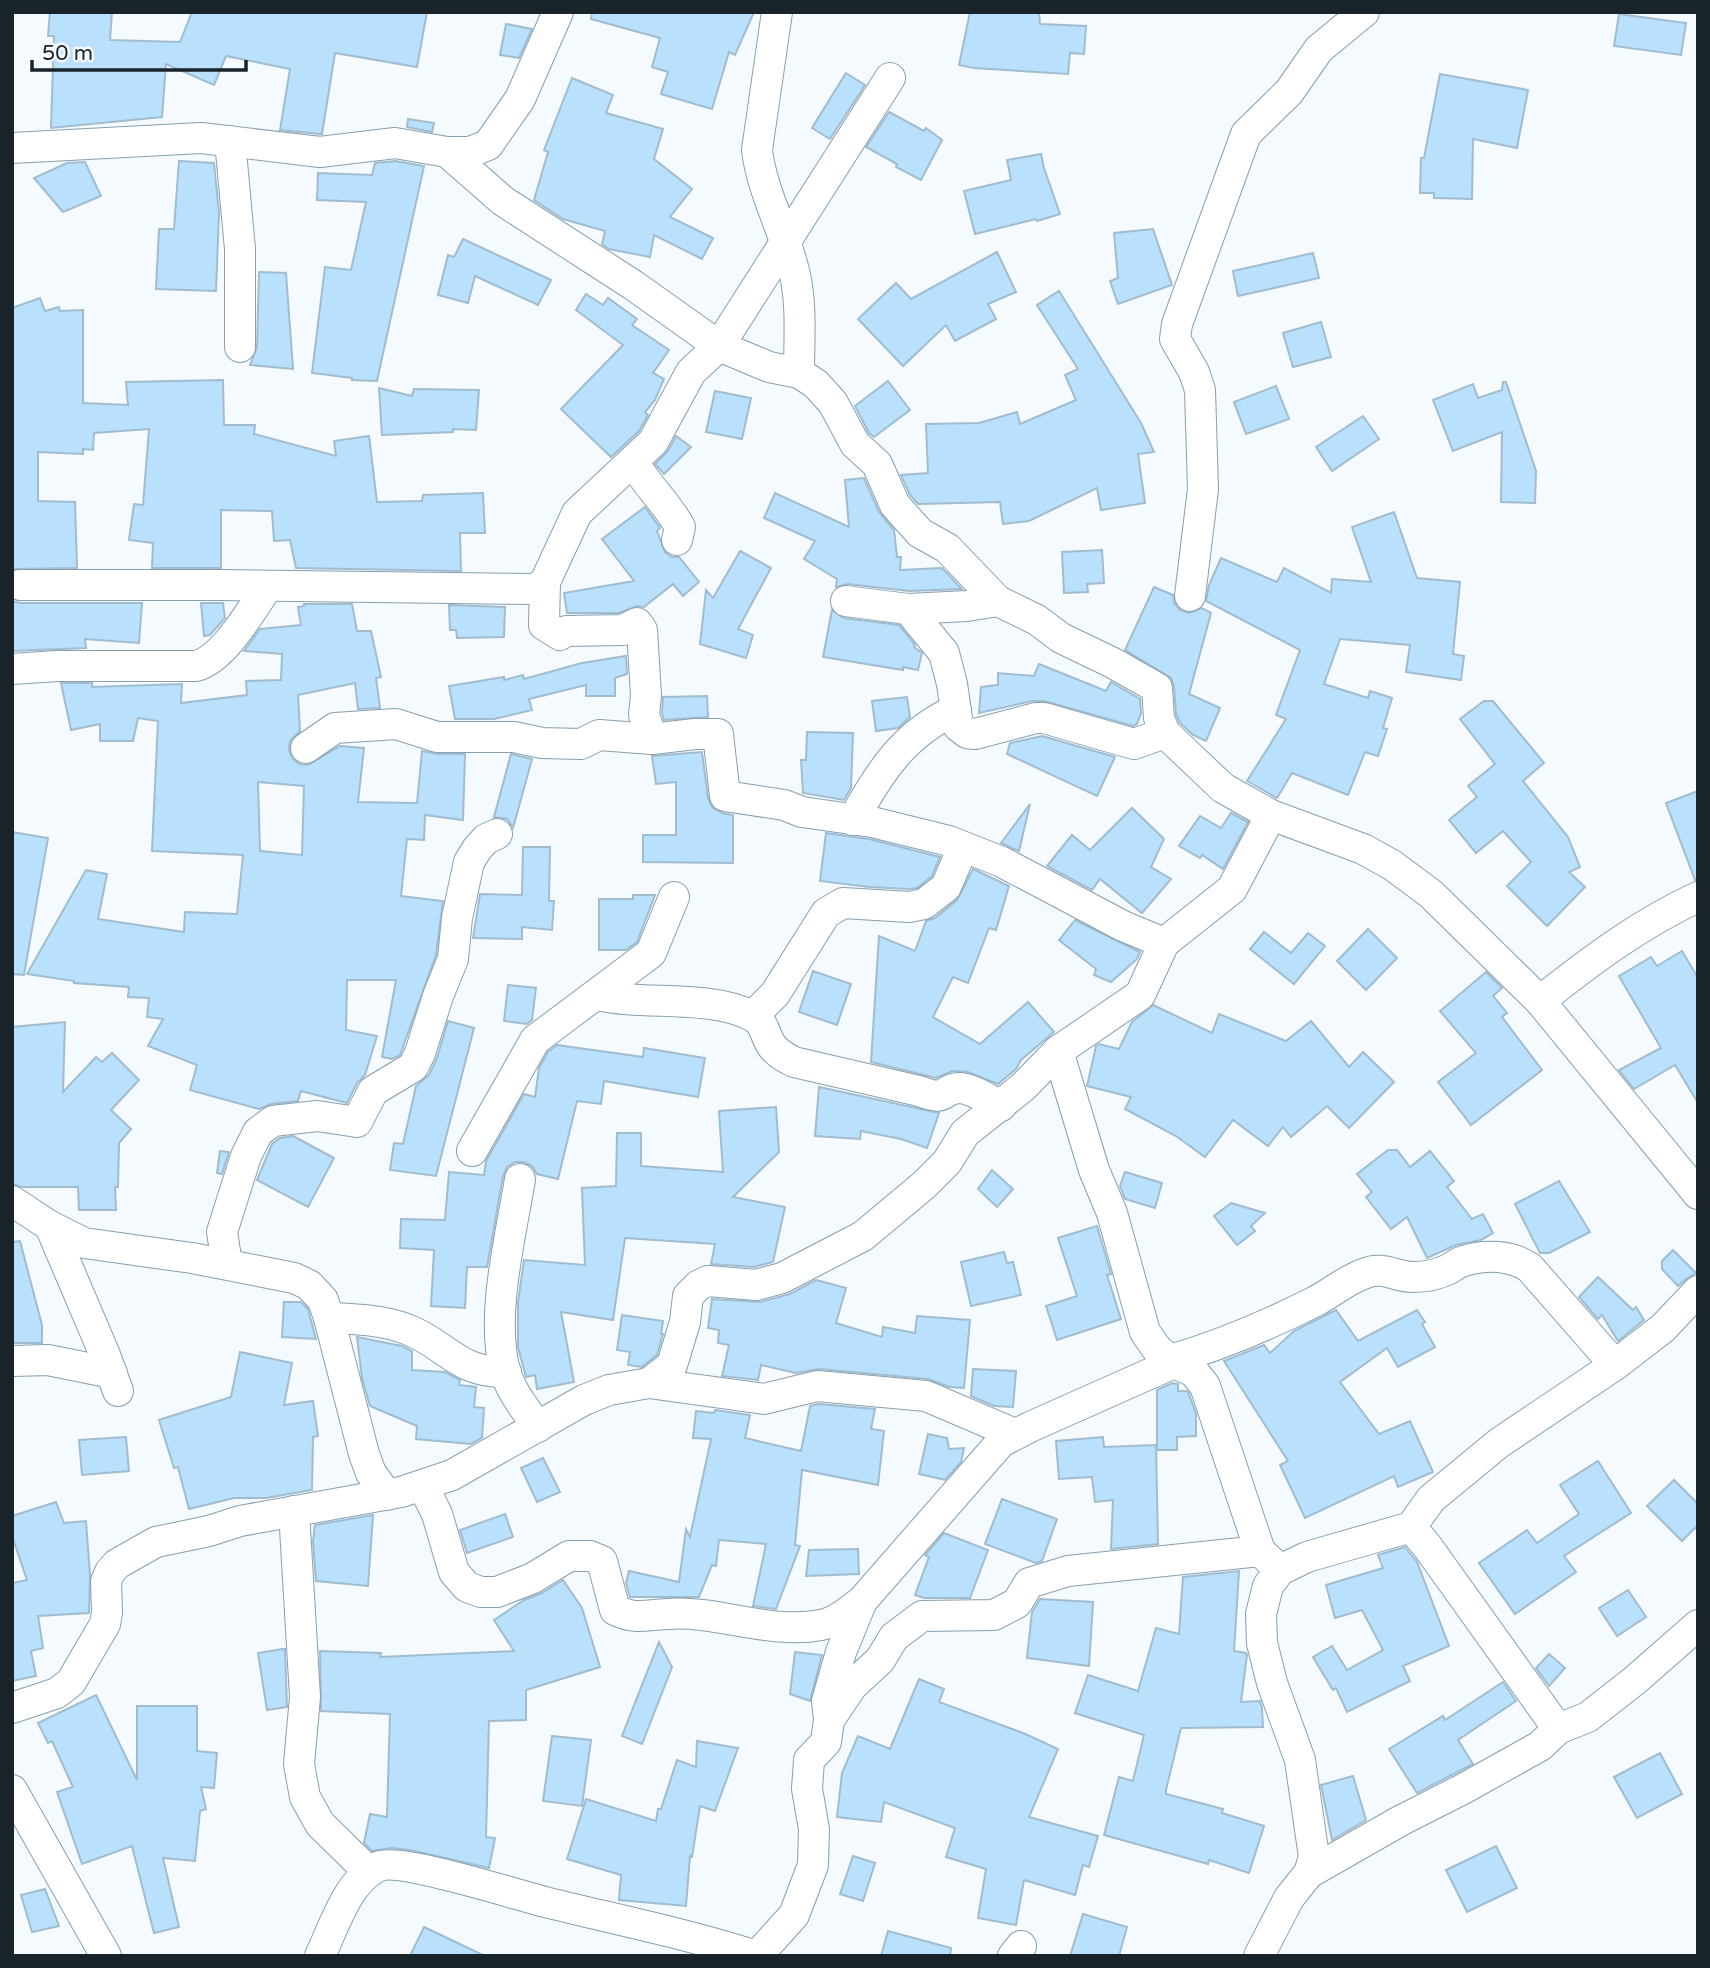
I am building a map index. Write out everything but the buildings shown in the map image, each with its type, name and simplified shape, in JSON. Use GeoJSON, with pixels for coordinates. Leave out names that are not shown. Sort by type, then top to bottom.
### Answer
{"type":"FeatureCollection","features":[{"type":"Feature","properties":{"kind":"street"},"geometry":{"type":"LineString","coordinates":[[12,148],[201,138],[320,152],[395,143],[447,152],[470,152],[488,145],[520,99],[558,12]]}},
{"type":"Feature","properties":{"kind":"street"},"geometry":{"type":"LineString","coordinates":[[777,12],[757,150],[760,170],[795,273],[800,300],[799,373]]}},
{"type":"Feature","properties":{"kind":"street"},"geometry":{"type":"LineString","coordinates":[[1190,596],[1203,489],[1200,390],[1194,372],[1175,339],[1177,324],[1246,134],[1289,92],[1319,49],[1364,12]]}},
{"type":"Feature","properties":{"kind":"street"},"geometry":{"type":"LineString","coordinates":[[652,739],[644,715],[644,651],[642,630],[638,623],[623,630],[566,631],[560,635],[544,625],[545,582],[577,513],[653,442],[691,372],[719,346],[890,78]]}},
{"type":"Feature","properties":{"kind":"street"},"geometry":{"type":"LineString","coordinates":[[230,141],[240,249],[240,347]]}},
{"type":"Feature","properties":{"kind":"street"},"geometry":{"type":"LineString","coordinates":[[447,152],[503,201],[634,285],[719,346],[769,366],[799,373],[817,384],[833,404],[855,444],[877,464],[895,505],[920,533],[947,548],[998,601],[1037,620],[1061,638],[1157,688],[1159,718],[1165,733],[1223,788],[1271,815],[1363,849],[1392,864],[1430,894],[1540,1001],[1698,1194]]}},
{"type":"Feature","properties":{"kind":"street"},"geometry":{"type":"LineString","coordinates":[[633,461],[680,527],[677,540]]}},
{"type":"Feature","properties":{"kind":"street"},"geometry":{"type":"LineString","coordinates":[[20,586],[535,589],[545,582]]}},
{"type":"Feature","properties":{"kind":"street"},"geometry":{"type":"LineString","coordinates":[[12,669],[205,664],[218,654],[268,586]]}},
{"type":"Feature","properties":{"kind":"street"},"geometry":{"type":"LineString","coordinates":[[846,601],[908,609],[967,606],[998,601]]}},
{"type":"Feature","properties":{"kind":"street"},"geometry":{"type":"LineString","coordinates":[[908,609],[944,653],[958,726],[967,733],[975,734],[1036,718],[1134,744],[1165,733]]}},
{"type":"Feature","properties":{"kind":"street"},"geometry":{"type":"LineString","coordinates":[[853,820],[895,753],[941,717],[956,710]]}},
{"type":"Feature","properties":{"kind":"street"},"geometry":{"type":"LineString","coordinates":[[306,748],[335,728],[396,724],[437,737],[514,737],[542,743],[581,744],[599,735],[652,739],[718,734],[725,796],[784,805],[802,812],[913,832],[963,847],[1002,862],[1123,926],[1164,943]]}},
{"type":"Feature","properties":{"kind":"street"},"geometry":{"type":"LineString","coordinates":[[649,1384],[672,1364],[685,1322],[688,1296],[699,1285],[708,1281],[755,1285],[782,1278],[863,1236],[924,1185],[947,1162],[965,1133],[1001,1106],[1058,1051],[1140,995],[1164,943],[1232,889],[1271,815]]}},
{"type":"Feature","properties":{"kind":"street"},"geometry":{"type":"LineString","coordinates":[[227,1264],[222,1232],[246,1156],[258,1132],[274,1121],[317,1116],[357,1122],[373,1091],[413,1067],[453,959],[457,918],[469,862],[486,839],[497,834]]}},
{"type":"Feature","properties":{"kind":"street"},"geometry":{"type":"LineString","coordinates":[[753,1016],[781,985],[819,920],[826,913],[843,903],[896,907],[924,904],[946,887],[963,847]]}},
{"type":"Feature","properties":{"kind":"street"},"geometry":{"type":"LineString","coordinates":[[472,1151],[535,1040],[651,953],[674,897]]}},
{"type":"Feature","properties":{"kind":"street"},"geometry":{"type":"LineString","coordinates":[[1540,1001],[1672,908],[1698,897]]}},
{"type":"Feature","properties":{"kind":"street"},"geometry":{"type":"LineString","coordinates":[[597,995],[619,1000],[702,1004],[743,1012],[760,1020],[771,1045],[794,1062],[935,1097],[944,1096],[957,1088],[965,1089],[1001,1106]]}},
{"type":"Feature","properties":{"kind":"street"},"geometry":{"type":"LineString","coordinates":[[1058,1051],[1094,1170],[1112,1213],[1145,1332],[1157,1349],[1172,1362],[1194,1372],[1205,1386],[1270,1561],[1268,1586],[1261,1614],[1262,1643],[1272,1683],[1300,1760],[1314,1857],[1309,1873],[1289,1898],[1259,1956]]}},
{"type":"Feature","properties":{"kind":"street"},"geometry":{"type":"LineString","coordinates":[[520,1179],[500,1304],[500,1341],[506,1373],[517,1396],[538,1427]]}},
{"type":"Feature","properties":{"kind":"street"},"geometry":{"type":"LineString","coordinates":[[12,1202],[50,1226],[84,1242],[227,1264],[294,1278],[309,1285],[323,1300],[330,1318],[364,1454],[371,1473],[387,1495]]}},
{"type":"Feature","properties":{"kind":"street"},"geometry":{"type":"LineString","coordinates":[[12,1361],[48,1360],[115,1382],[50,1226]]}},
{"type":"Feature","properties":{"kind":"street"},"geometry":{"type":"LineString","coordinates":[[423,1486],[437,1514],[454,1572],[467,1587],[481,1592],[497,1592],[533,1578],[569,1556],[590,1556],[602,1561],[615,1610],[628,1616],[709,1615],[804,1628],[825,1625],[862,1601],[1001,1443],[1015,1434],[1172,1362],[1262,1327],[1366,1272],[1379,1269],[1401,1276],[1427,1276],[1463,1261],[1508,1257],[1519,1259],[1531,1268],[1615,1365]]}},
{"type":"Feature","properties":{"kind":"street"},"geometry":{"type":"LineString","coordinates":[[828,1720],[852,1686],[880,1660],[894,1637],[922,1616],[994,1615],[1017,1603],[1029,1583],[1068,1571],[1307,1557],[1410,1527],[1431,1499],[1499,1443],[1615,1365],[1663,1328],[1698,1291]]}},
{"type":"Feature","properties":{"kind":"street"},"geometry":{"type":"LineString","coordinates":[[330,1318],[369,1320],[393,1325],[422,1337],[471,1368],[488,1373],[506,1373]]}},
{"type":"Feature","properties":{"kind":"street"},"geometry":{"type":"LineString","coordinates":[[12,1708],[57,1693],[71,1682],[104,1624],[107,1613],[106,1581],[110,1572],[117,1564],[156,1542],[209,1531],[240,1521],[423,1486],[452,1475],[584,1400],[608,1390],[649,1384],[764,1399],[817,1386],[926,1396],[1015,1434]]}},
{"type":"Feature","properties":{"kind":"street"},"geometry":{"type":"LineString","coordinates":[[295,1511],[305,1697],[299,1764],[305,1797],[320,1824],[369,1872]]}},
{"type":"Feature","properties":{"kind":"street"},"geometry":{"type":"LineString","coordinates":[[1410,1527],[1436,1559],[1558,1730]]}},
{"type":"Feature","properties":{"kind":"street"},"geometry":{"type":"LineString","coordinates":[[320,1956],[351,1892],[369,1872],[379,1866],[391,1865],[424,1870],[547,1903],[699,1937],[756,1956],[793,1915],[813,1865],[814,1829],[807,1789],[809,1760],[826,1742],[827,1701],[841,1652],[862,1601]]}},
{"type":"Feature","properties":{"kind":"street"},"geometry":{"type":"LineString","coordinates":[[1309,1873],[1540,1746],[1558,1730],[1588,1717],[1698,1625]]}},
{"type":"Feature","properties":{"kind":"street"},"geometry":{"type":"LineString","coordinates":[[14,1796],[106,1956]]}}]}
